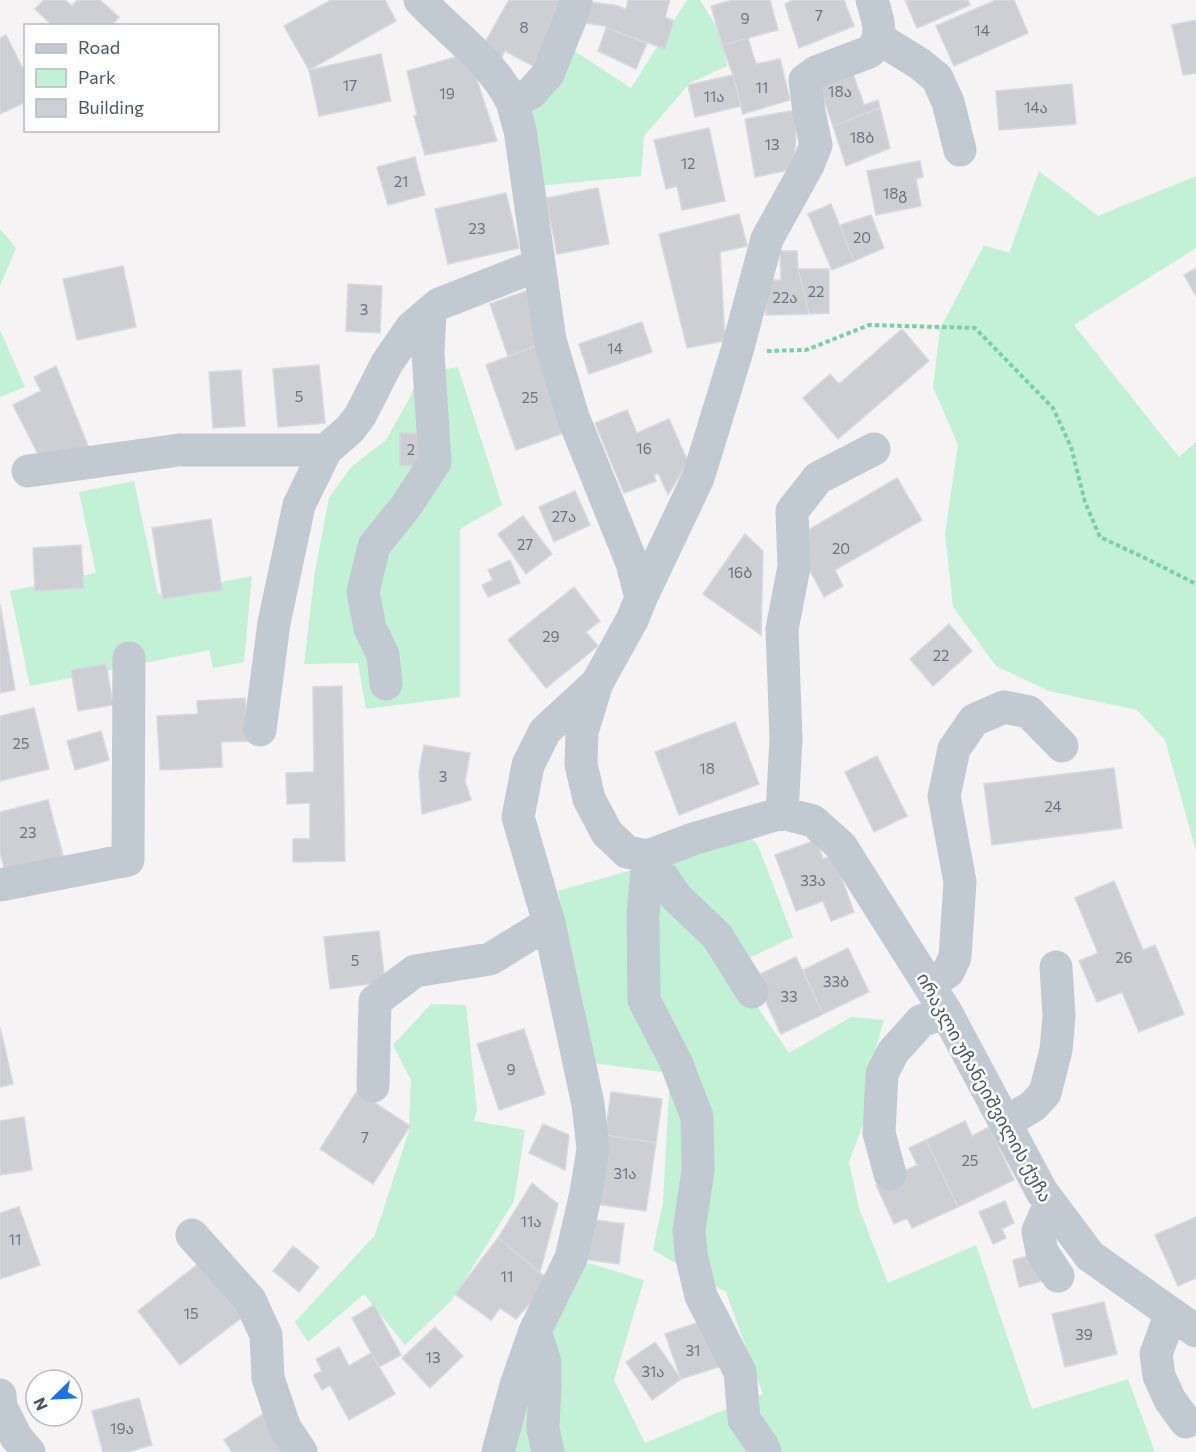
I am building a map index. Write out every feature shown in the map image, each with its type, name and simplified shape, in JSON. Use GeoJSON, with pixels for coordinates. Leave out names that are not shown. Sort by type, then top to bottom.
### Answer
{"type":"FeatureCollection","features":[{"type":"Feature","properties":{"kind":"street"},"geometry":{"type":"LineString","coordinates":[[420,0],[484,63],[512,102],[520,130],[550,340],[573,417],[632,563],[641,598]]}},
{"type":"Feature","properties":{"kind":"street"},"geometry":{"type":"LineString","coordinates":[[512,102],[531,93],[548,74],[576,0]]}},
{"type":"Feature","properties":{"kind":"street"},"geometry":{"type":"LineString","coordinates":[[872,0],[879,26],[875,47],[869,52],[816,72],[805,80],[816,145],[808,165],[767,239],[737,351],[698,478],[632,620],[597,683],[582,732],[581,764],[589,799],[607,833],[627,852],[648,856],[693,839],[782,813],[786,739],[782,629],[794,567],[792,511],[818,478],[874,449]]}},
{"type":"Feature","properties":{"kind":"street"},"geometry":{"type":"LineString","coordinates":[[878,38],[920,64],[937,78],[948,102],[960,150]]}},
{"type":"Feature","properties":{"kind":"street"},"geometry":{"type":"LineString","coordinates":[[260,730],[274,623],[299,505],[327,450],[350,429],[360,416],[387,363],[412,327],[439,304],[523,271],[539,271]]}},
{"type":"Feature","properties":{"kind":"street"},"geometry":{"type":"LineString","coordinates":[[386,684],[383,656],[370,628],[363,592],[374,546],[406,507],[435,462],[428,353],[430,312]]}},
{"type":"Feature","properties":{"kind":"street"},"geometry":{"type":"LineString","coordinates":[[28,471],[179,450],[327,450]]}},
{"type":"Feature","properties":{"kind":"street"},"geometry":{"type":"LineString","coordinates":[[0,885],[128,860],[129,658]]}},
{"type":"Feature","properties":{"kind":"street"},"geometry":{"type":"LineString","coordinates":[[498,1452],[516,1385],[535,1331],[571,1258],[586,1193],[593,1149],[588,1104],[549,923],[518,817],[528,765],[545,730],[597,683]]}},
{"type":"Feature","properties":{"kind":"street"},"geometry":{"type":"LineString","coordinates":[[929,984],[948,972],[955,957],[960,882],[944,796],[954,749],[974,720],[1004,707],[1029,712],[1062,746]]}},
{"type":"Feature","properties":{"kind":"street","name":"ირაკლი უჩანეიშვილის ქუჩა"},"geometry":{"type":"LineString","coordinates":[[782,813],[813,821],[841,846],[946,1012],[1050,1204],[1090,1256],[1183,1322]]}},
{"type":"Feature","properties":{"kind":"street"},"geometry":{"type":"LineString","coordinates":[[648,856],[677,898],[717,936],[752,992]]}},
{"type":"Feature","properties":{"kind":"street"},"geometry":{"type":"LineString","coordinates":[[648,856],[643,916],[644,1000],[676,1062],[697,1117],[698,1172],[689,1230],[691,1254],[701,1296],[740,1372],[744,1419],[765,1452]]}},
{"type":"Feature","properties":{"kind":"street"},"geometry":{"type":"LineString","coordinates":[[372,1086],[375,1001],[416,972],[490,959],[549,923]]}},
{"type":"Feature","properties":{"kind":"street"},"geometry":{"type":"LineString","coordinates":[[1005,1123],[1033,1106],[1045,1093],[1056,1050],[1059,1016],[1056,967]]}},
{"type":"Feature","properties":{"kind":"street"},"geometry":{"type":"LineString","coordinates":[[890,1174],[879,1133],[882,1074],[893,1052],[921,1021],[946,1012]]}},
{"type":"Feature","properties":{"kind":"street"},"geometry":{"type":"LineString","coordinates":[[1050,1204],[1038,1231],[1042,1252],[1058,1276]]}},
{"type":"Feature","properties":{"kind":"street"},"geometry":{"type":"LineString","coordinates":[[192,1235],[250,1300],[266,1335],[268,1378],[285,1428],[301,1452]]}},
{"type":"Feature","properties":{"kind":"street"},"geometry":{"type":"LineString","coordinates":[[1183,1322],[1156,1354],[1159,1376],[1170,1400],[1186,1422]]}},
{"type":"Feature","properties":{"kind":"street"},"geometry":{"type":"LineString","coordinates":[[535,1331],[545,1362],[543,1429],[548,1452]]}},
{"type":"Feature","properties":{"kind":"street"},"geometry":{"type":"LineString","coordinates":[[0,1395],[1,1407],[16,1437],[30,1452]]}},
{"type":"Feature","properties":{"kind":"path"},"geometry":{"type":"LineString","coordinates":[[737,351],[806,350],[869,325],[975,328],[1053,408],[1071,447],[1084,501],[1100,537],[1196,584]]}},
{"type":"Feature","properties":{"kind":"green space"},"geometry":{"type":"Polygon","coordinates":[[[687,0],[700,0],[721,34],[727,66],[690,83],[644,136],[641,176],[537,186],[528,119],[535,99],[573,50],[631,88],[687,0]]]}},
{"type":"Feature","properties":{"kind":"green space"},"geometry":{"type":"Polygon","coordinates":[[[1039,171],[1098,216],[1196,176],[1196,248],[1074,325],[1179,457],[1196,442],[1196,851],[1165,740],[1137,710],[1049,691],[996,666],[953,607],[945,533],[958,445],[933,387],[940,329],[984,245],[1009,253],[1039,171]]]}},
{"type":"Feature","properties":{"kind":"green space"},"geometry":{"type":"Polygon","coordinates":[[[0,229],[16,248],[0,286],[0,229]]]}},
{"type":"Feature","properties":{"kind":"green space"},"geometry":{"type":"Polygon","coordinates":[[[0,330],[25,387],[0,397],[0,330]]]}},
{"type":"Feature","properties":{"kind":"green space"},"geometry":{"type":"Polygon","coordinates":[[[458,367],[502,505],[460,529],[460,697],[366,709],[358,663],[304,664],[315,571],[329,498],[351,467],[386,440],[420,374],[458,367]]]}},
{"type":"Feature","properties":{"kind":"green space"},"geometry":{"type":"Polygon","coordinates":[[[134,481],[158,594],[252,576],[244,662],[213,668],[209,650],[30,686],[10,591],[96,573],[79,492],[134,481]]]}},
{"type":"Feature","properties":{"kind":"green space"},"geometry":{"type":"Polygon","coordinates":[[[746,834],[758,845],[793,937],[730,967],[789,1053],[851,1017],[884,1020],[866,1081],[865,1119],[849,1162],[859,1208],[888,1283],[976,1245],[1032,1409],[1128,1379],[1155,1452],[505,1452],[569,1257],[644,1280],[614,1380],[645,1443],[763,1394],[726,1292],[653,1250],[663,1202],[670,1073],[592,1063],[584,1005],[558,891],[667,860],[746,834]]]}},
{"type":"Feature","properties":{"kind":"green space"},"geometry":{"type":"Polygon","coordinates":[[[431,1004],[466,1005],[477,1110],[474,1121],[525,1130],[514,1201],[452,1300],[405,1345],[364,1294],[308,1342],[295,1322],[375,1235],[409,1131],[411,1080],[393,1045],[431,1004]]]}},
{"type":"Feature","properties":{"kind":"building"},"geometry":{"type":"Polygon","coordinates":[[[44,0],[65,0],[72,6],[77,0],[100,0],[119,17],[113,24],[51,24],[35,9],[44,0]]]}},
{"type":"Feature","properties":{"kind":"building"},"geometry":{"type":"Polygon","coordinates":[[[331,0],[385,0],[396,21],[309,70],[284,26],[331,0]]]}},
{"type":"Feature","properties":{"kind":"building"},"geometry":{"type":"Polygon","coordinates":[[[509,0],[568,0],[533,66],[505,51],[501,59],[483,46],[509,0]]]}},
{"type":"Feature","properties":{"kind":"building"},"geometry":{"type":"Polygon","coordinates":[[[628,0],[670,0],[665,17],[674,21],[665,49],[606,28],[606,26],[579,22],[581,1],[614,5],[626,9],[628,0]]]}},
{"type":"Feature","properties":{"kind":"building"},"geometry":{"type":"Polygon","coordinates":[[[733,0],[770,0],[778,30],[722,45],[711,6],[733,0]]]}},
{"type":"Feature","properties":{"kind":"building"},"geometry":{"type":"Polygon","coordinates":[[[792,0],[844,0],[854,26],[799,48],[785,4],[792,0]]]}},
{"type":"Feature","properties":{"kind":"building"},"geometry":{"type":"Polygon","coordinates":[[[905,0],[968,0],[970,5],[917,28],[905,0]]]}},
{"type":"Feature","properties":{"kind":"building"},"geometry":{"type":"Polygon","coordinates":[[[996,0],[1014,0],[1028,33],[954,66],[936,26],[996,0]]]}},
{"type":"Feature","properties":{"kind":"building"},"geometry":{"type":"Polygon","coordinates":[[[1196,20],[1196,73],[1183,75],[1172,25],[1196,20]]]}},
{"type":"Feature","properties":{"kind":"building"},"geometry":{"type":"Polygon","coordinates":[[[606,28],[647,43],[636,69],[598,51],[606,28]]]}},
{"type":"Feature","properties":{"kind":"building"},"geometry":{"type":"Polygon","coordinates":[[[6,35],[24,71],[24,103],[0,114],[0,38],[6,35]]]}},
{"type":"Feature","properties":{"kind":"building"},"geometry":{"type":"Polygon","coordinates":[[[748,38],[756,64],[780,59],[790,100],[743,114],[722,45],[748,38]]]}},
{"type":"Feature","properties":{"kind":"building"},"geometry":{"type":"Polygon","coordinates":[[[381,54],[391,101],[319,116],[309,70],[381,54]]]}},
{"type":"Feature","properties":{"kind":"building"},"geometry":{"type":"Polygon","coordinates":[[[459,56],[472,65],[497,141],[425,155],[414,116],[417,115],[407,71],[459,56]]]}},
{"type":"Feature","properties":{"kind":"building"},"geometry":{"type":"Polygon","coordinates":[[[851,68],[864,105],[878,100],[880,108],[833,126],[818,82],[851,68]]]}},
{"type":"Feature","properties":{"kind":"building"},"geometry":{"type":"Polygon","coordinates":[[[733,75],[741,106],[695,117],[688,85],[733,75]]]}},
{"type":"Feature","properties":{"kind":"building"},"geometry":{"type":"Polygon","coordinates":[[[1072,84],[1076,124],[999,130],[996,91],[1072,84]]]}},
{"type":"Feature","properties":{"kind":"building"},"geometry":{"type":"Polygon","coordinates":[[[880,108],[890,148],[846,166],[833,126],[880,108]]]}},
{"type":"Feature","properties":{"kind":"building"},"geometry":{"type":"Polygon","coordinates":[[[797,110],[794,169],[755,177],[745,119],[797,110]]]}},
{"type":"Feature","properties":{"kind":"building"},"geometry":{"type":"Polygon","coordinates":[[[709,128],[725,201],[682,210],[677,186],[666,189],[654,140],[709,128]]]}},
{"type":"Feature","properties":{"kind":"building"},"geometry":{"type":"Polygon","coordinates":[[[415,157],[425,195],[388,205],[377,167],[415,157]]]}},
{"type":"Feature","properties":{"kind":"building"},"geometry":{"type":"Polygon","coordinates":[[[920,161],[923,177],[916,179],[921,206],[876,215],[867,171],[920,161]]]}},
{"type":"Feature","properties":{"kind":"building"},"geometry":{"type":"Polygon","coordinates":[[[598,188],[609,244],[557,254],[546,198],[598,188]]]}},
{"type":"Feature","properties":{"kind":"building"},"geometry":{"type":"Polygon","coordinates":[[[506,193],[519,248],[448,264],[435,209],[506,193]]]}},
{"type":"Feature","properties":{"kind":"building"},"geometry":{"type":"Polygon","coordinates":[[[831,204],[854,261],[832,270],[808,214],[831,204]]]}},
{"type":"Feature","properties":{"kind":"building"},"geometry":{"type":"Polygon","coordinates":[[[739,214],[747,246],[720,252],[725,341],[687,348],[659,234],[739,214]]]}},
{"type":"Feature","properties":{"kind":"building"},"geometry":{"type":"Polygon","coordinates":[[[871,215],[884,248],[854,261],[840,225],[871,215]]]}},
{"type":"Feature","properties":{"kind":"building"},"geometry":{"type":"Polygon","coordinates":[[[780,251],[797,251],[798,269],[809,314],[766,315],[765,280],[781,280],[780,251]]]}},
{"type":"Feature","properties":{"kind":"building"},"geometry":{"type":"Polygon","coordinates":[[[123,266],[136,327],[77,340],[63,279],[123,266]]]}},
{"type":"Feature","properties":{"kind":"building"},"geometry":{"type":"Polygon","coordinates":[[[1196,268],[1196,296],[1184,275],[1196,268]]]}},
{"type":"Feature","properties":{"kind":"building"},"geometry":{"type":"Polygon","coordinates":[[[798,269],[829,269],[829,313],[809,314],[798,269]]]}},
{"type":"Feature","properties":{"kind":"building"},"geometry":{"type":"Polygon","coordinates":[[[348,284],[382,286],[380,333],[346,331],[348,284]]]}},
{"type":"Feature","properties":{"kind":"building"},"geometry":{"type":"Polygon","coordinates":[[[526,291],[544,343],[508,356],[490,304],[526,291]]]}},
{"type":"Feature","properties":{"kind":"building"},"geometry":{"type":"Polygon","coordinates":[[[642,322],[652,352],[589,374],[579,344],[642,322]]]}},
{"type":"Feature","properties":{"kind":"building"},"geometry":{"type":"Polygon","coordinates":[[[902,329],[929,361],[838,439],[803,398],[830,374],[839,384],[902,329]]]}},
{"type":"Feature","properties":{"kind":"building"},"geometry":{"type":"Polygon","coordinates":[[[544,343],[575,429],[516,450],[486,365],[544,343]]]}},
{"type":"Feature","properties":{"kind":"building"},"geometry":{"type":"Polygon","coordinates":[[[319,365],[325,423],[278,427],[273,369],[319,365]]]}},
{"type":"Feature","properties":{"kind":"building"},"geometry":{"type":"Polygon","coordinates":[[[56,366],[90,451],[42,462],[13,405],[41,391],[34,377],[56,366]]]}},
{"type":"Feature","properties":{"kind":"building"},"geometry":{"type":"Polygon","coordinates":[[[241,370],[245,426],[213,428],[209,372],[241,370]]]}},
{"type":"Feature","properties":{"kind":"building"},"geometry":{"type":"Polygon","coordinates":[[[627,410],[637,433],[669,419],[688,462],[668,495],[658,473],[654,475],[656,481],[624,493],[595,423],[627,410]]]}},
{"type":"Feature","properties":{"kind":"building"},"geometry":{"type":"Polygon","coordinates":[[[400,433],[421,433],[422,465],[400,466],[400,433]]]}},
{"type":"Feature","properties":{"kind":"building"},"geometry":{"type":"Polygon","coordinates":[[[897,478],[922,520],[835,570],[843,586],[824,597],[808,567],[810,529],[897,478]]]}},
{"type":"Feature","properties":{"kind":"building"},"geometry":{"type":"Polygon","coordinates":[[[575,491],[590,525],[554,542],[539,507],[575,491]]]}},
{"type":"Feature","properties":{"kind":"building"},"geometry":{"type":"Polygon","coordinates":[[[523,516],[552,554],[526,574],[498,534],[523,516]]]}},
{"type":"Feature","properties":{"kind":"building"},"geometry":{"type":"Polygon","coordinates":[[[211,519],[222,590],[163,599],[152,528],[211,519]]]}},
{"type":"Feature","properties":{"kind":"building"},"geometry":{"type":"Polygon","coordinates":[[[745,534],[763,551],[761,635],[703,594],[745,534]]]}},
{"type":"Feature","properties":{"kind":"building"},"geometry":{"type":"Polygon","coordinates":[[[81,545],[84,588],[35,591],[33,548],[81,545]]]}},
{"type":"Feature","properties":{"kind":"building"},"geometry":{"type":"Polygon","coordinates":[[[510,560],[520,583],[488,597],[482,585],[493,580],[488,570],[510,560]]]}},
{"type":"Feature","properties":{"kind":"building"},"geometry":{"type":"Polygon","coordinates":[[[574,587],[600,621],[586,632],[598,646],[546,688],[508,640],[574,587]]]}},
{"type":"Feature","properties":{"kind":"building"},"geometry":{"type":"Polygon","coordinates":[[[0,604],[15,690],[0,693],[0,604]]]}},
{"type":"Feature","properties":{"kind":"building"},"geometry":{"type":"Polygon","coordinates":[[[949,624],[972,651],[933,686],[910,659],[949,624]]]}},
{"type":"Feature","properties":{"kind":"building"},"geometry":{"type":"Polygon","coordinates":[[[106,664],[113,705],[78,711],[71,670],[106,664]]]}},
{"type":"Feature","properties":{"kind":"building"},"geometry":{"type":"Polygon","coordinates":[[[342,686],[345,861],[293,862],[293,839],[310,839],[310,803],[287,804],[286,773],[314,772],[313,687],[342,686]]]}},
{"type":"Feature","properties":{"kind":"building"},"geometry":{"type":"Polygon","coordinates":[[[245,698],[248,741],[221,742],[222,767],[160,770],[157,716],[198,714],[197,701],[245,698]]]}},
{"type":"Feature","properties":{"kind":"building"},"geometry":{"type":"Polygon","coordinates":[[[34,708],[49,769],[0,781],[0,716],[34,708]]]}},
{"type":"Feature","properties":{"kind":"building"},"geometry":{"type":"Polygon","coordinates":[[[735,722],[759,784],[679,815],[655,752],[735,722]]]}},
{"type":"Feature","properties":{"kind":"building"},"geometry":{"type":"Polygon","coordinates":[[[101,731],[109,760],[75,770],[67,741],[101,731]]]}},
{"type":"Feature","properties":{"kind":"building"},"geometry":{"type":"Polygon","coordinates":[[[424,745],[470,753],[465,781],[471,800],[422,814],[419,772],[424,745]]]}},
{"type":"Feature","properties":{"kind":"building"},"geometry":{"type":"Polygon","coordinates":[[[877,756],[907,816],[874,832],[845,772],[877,756]]]}},
{"type":"Feature","properties":{"kind":"building"},"geometry":{"type":"Polygon","coordinates":[[[1114,768],[1122,828],[992,845],[984,784],[1114,768]]]}},
{"type":"Feature","properties":{"kind":"building"},"geometry":{"type":"Polygon","coordinates":[[[48,800],[65,863],[7,879],[0,852],[0,812],[48,800]]]}},
{"type":"Feature","properties":{"kind":"building"},"geometry":{"type":"Polygon","coordinates":[[[816,840],[823,859],[833,855],[854,912],[831,921],[823,901],[796,911],[775,855],[816,840]]]}},
{"type":"Feature","properties":{"kind":"building"},"geometry":{"type":"Polygon","coordinates":[[[1114,881],[1143,950],[1155,945],[1184,1014],[1139,1032],[1122,992],[1097,1002],[1079,961],[1098,953],[1075,898],[1114,881]]]}},
{"type":"Feature","properties":{"kind":"building"},"geometry":{"type":"Polygon","coordinates":[[[379,931],[385,982],[330,989],[324,937],[379,931]]]}},
{"type":"Feature","properties":{"kind":"building"},"geometry":{"type":"Polygon","coordinates":[[[848,948],[869,992],[823,1014],[803,970],[848,948]]]}},
{"type":"Feature","properties":{"kind":"building"},"geometry":{"type":"Polygon","coordinates":[[[796,957],[823,1014],[781,1034],[754,977],[796,957]]]}},
{"type":"Feature","properties":{"kind":"building"},"geometry":{"type":"Polygon","coordinates":[[[0,1027],[13,1084],[0,1087],[0,1027]]]}},
{"type":"Feature","properties":{"kind":"building"},"geometry":{"type":"Polygon","coordinates":[[[524,1029],[545,1094],[499,1110],[477,1044],[524,1029]]]}},
{"type":"Feature","properties":{"kind":"building"},"geometry":{"type":"Polygon","coordinates":[[[357,1091],[410,1126],[373,1184],[320,1149],[357,1091]]]}},
{"type":"Feature","properties":{"kind":"building"},"geometry":{"type":"Polygon","coordinates":[[[611,1092],[662,1099],[656,1143],[605,1135],[611,1092]]]}},
{"type":"Feature","properties":{"kind":"building"},"geometry":{"type":"Polygon","coordinates":[[[24,1117],[32,1170],[0,1175],[0,1121],[24,1117]]]}},
{"type":"Feature","properties":{"kind":"building"},"geometry":{"type":"Polygon","coordinates":[[[965,1121],[972,1136],[989,1127],[1014,1180],[958,1207],[926,1140],[965,1121]]]}},
{"type":"Feature","properties":{"kind":"building"},"geometry":{"type":"Polygon","coordinates":[[[543,1124],[569,1135],[565,1170],[529,1153],[543,1124]]]}},
{"type":"Feature","properties":{"kind":"building"},"geometry":{"type":"Polygon","coordinates":[[[605,1135],[656,1143],[646,1211],[595,1204],[605,1135]]]}},
{"type":"Feature","properties":{"kind":"building"},"geometry":{"type":"Polygon","coordinates":[[[926,1140],[958,1207],[912,1228],[907,1218],[894,1224],[876,1185],[917,1165],[909,1148],[926,1140]]]}},
{"type":"Feature","properties":{"kind":"building"},"geometry":{"type":"Polygon","coordinates":[[[532,1183],[558,1204],[540,1272],[498,1238],[532,1183]]]}},
{"type":"Feature","properties":{"kind":"building"},"geometry":{"type":"Polygon","coordinates":[[[1005,1201],[1014,1223],[1002,1229],[1006,1238],[993,1244],[979,1212],[1005,1201]]]}},
{"type":"Feature","properties":{"kind":"building"},"geometry":{"type":"Polygon","coordinates":[[[19,1207],[40,1265],[0,1279],[0,1213],[19,1207]]]}},
{"type":"Feature","properties":{"kind":"building"},"geometry":{"type":"Polygon","coordinates":[[[1196,1217],[1196,1278],[1178,1286],[1155,1235],[1196,1217]]]}},
{"type":"Feature","properties":{"kind":"building"},"geometry":{"type":"Polygon","coordinates":[[[588,1219],[624,1224],[619,1264],[583,1259],[588,1219]]]}},
{"type":"Feature","properties":{"kind":"building"},"geometry":{"type":"Polygon","coordinates":[[[498,1238],[550,1281],[516,1319],[500,1308],[491,1320],[455,1294],[498,1238]]]}},
{"type":"Feature","properties":{"kind":"building"},"geometry":{"type":"Polygon","coordinates":[[[293,1246],[319,1267],[299,1292],[273,1271],[293,1246]]]}},
{"type":"Feature","properties":{"kind":"building"},"geometry":{"type":"Polygon","coordinates":[[[1039,1253],[1046,1280],[1019,1287],[1013,1260],[1039,1253]]]}},
{"type":"Feature","properties":{"kind":"building"},"geometry":{"type":"Polygon","coordinates":[[[203,1260],[245,1315],[180,1365],[138,1311],[203,1260]]]}},
{"type":"Feature","properties":{"kind":"building"},"geometry":{"type":"Polygon","coordinates":[[[1104,1302],[1117,1354],[1065,1367],[1052,1314],[1104,1302]]]}},
{"type":"Feature","properties":{"kind":"building"},"geometry":{"type":"Polygon","coordinates":[[[374,1305],[401,1355],[379,1367],[352,1318],[374,1305]]]}},
{"type":"Feature","properties":{"kind":"building"},"geometry":{"type":"Polygon","coordinates":[[[705,1320],[721,1366],[681,1379],[665,1334],[705,1320]]]}},
{"type":"Feature","properties":{"kind":"building"},"geometry":{"type":"Polygon","coordinates":[[[435,1327],[463,1356],[430,1388],[402,1358],[435,1327]]]}},
{"type":"Feature","properties":{"kind":"building"},"geometry":{"type":"Polygon","coordinates":[[[655,1342],[681,1379],[652,1400],[626,1362],[655,1342]]]}},
{"type":"Feature","properties":{"kind":"building"},"geometry":{"type":"Polygon","coordinates":[[[339,1347],[349,1366],[371,1353],[395,1394],[349,1420],[330,1385],[322,1390],[314,1375],[322,1371],[316,1359],[339,1347]]]}},
{"type":"Feature","properties":{"kind":"building"},"geometry":{"type":"Polygon","coordinates":[[[139,1398],[152,1445],[128,1452],[103,1452],[92,1411],[139,1398]]]}},
{"type":"Feature","properties":{"kind":"building"},"geometry":{"type":"Polygon","coordinates":[[[266,1412],[292,1452],[232,1452],[224,1440],[266,1412]]]}}]}
